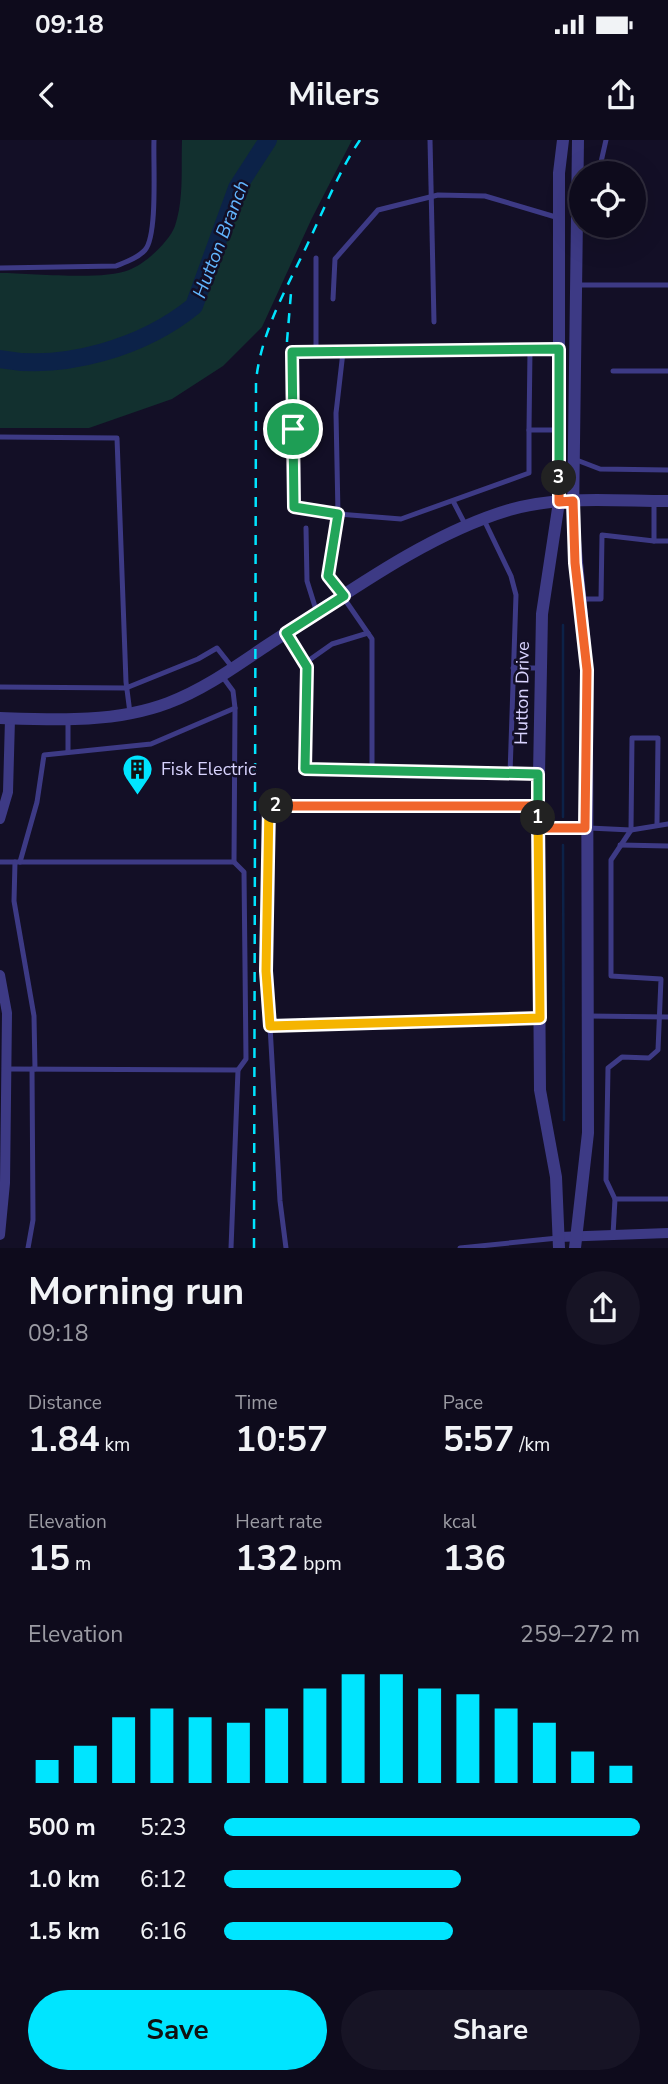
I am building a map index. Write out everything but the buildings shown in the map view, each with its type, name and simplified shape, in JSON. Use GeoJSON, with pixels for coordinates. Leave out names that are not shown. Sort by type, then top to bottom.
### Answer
{"type":"FeatureCollection","features":[{"type":"Feature","properties":{"kind":"street","name":"Hutton Drive"},"geometry":{"type":"LineString","coordinates":[[559,1242],[556,1177],[540,1090],[538,774],[542,614],[559,502],[559,218],[563,140]]}},
{"type":"Feature","properties":{"kind":"street"},"geometry":{"type":"LineString","coordinates":[[577,161],[578,140]]}},
{"type":"Feature","properties":{"kind":"street"},"geometry":{"type":"LineString","coordinates":[[559,218],[569,218]]}},
{"type":"Feature","properties":{"kind":"street"},"geometry":{"type":"LineString","coordinates":[[575,238],[573,501],[587,670],[585,828],[588,1133],[575,1242]]}},
{"type":"Feature","properties":{"kind":"street"},"geometry":{"type":"LineString","coordinates":[[559,349],[575,349]]}},
{"type":"Feature","properties":{"kind":"street"},"geometry":{"type":"LineString","coordinates":[[0,820],[8,792],[4,759],[5,719],[68,719],[130,713],[166,704],[222,676],[396,564],[467,527],[509,510],[573,501],[668,501]]}},
{"type":"Feature","properties":{"kind":"street"},"geometry":{"type":"LineString","coordinates":[[538,828],[585,828]]}},
{"type":"Feature","properties":{"kind":"street"},"geometry":{"type":"LineString","coordinates":[[0,977],[7,1013],[3,1043],[6,1069],[0,1235]]}},
{"type":"Feature","properties":{"kind":"street"},"geometry":{"type":"LineString","coordinates":[[559,1242],[668,1233]]}},
{"type":"Feature","properties":{"kind":"lane"},"geometry":{"type":"LineString","coordinates":[[0,268],[116,266],[134,259],[147,248],[151,231],[154,140]]}},
{"type":"Feature","properties":{"kind":"lane"},"geometry":{"type":"LineString","coordinates":[[430,140],[429,197],[434,322]]}},
{"type":"Feature","properties":{"kind":"lane"},"geometry":{"type":"LineString","coordinates":[[601,161],[606,140]]}},
{"type":"Feature","properties":{"kind":"lane"},"geometry":{"type":"LineString","coordinates":[[333,299],[335,259],[378,210],[429,197],[485,196],[559,218]]}},
{"type":"Feature","properties":{"kind":"lane"},"geometry":{"type":"LineString","coordinates":[[316,258],[316,352]]}},
{"type":"Feature","properties":{"kind":"lane"},"geometry":{"type":"LineString","coordinates":[[575,285],[668,285]]}},
{"type":"Feature","properties":{"kind":"lane"},"geometry":{"type":"LineString","coordinates":[[530,350],[529,473],[401,519],[294,507],[292,352],[559,349]]}},
{"type":"Feature","properties":{"kind":"lane"},"geometry":{"type":"LineString","coordinates":[[344,352],[336,413],[338,514],[328,576],[372,639],[372,772]]}},
{"type":"Feature","properties":{"kind":"lane"},"geometry":{"type":"LineString","coordinates":[[614,371],[668,371]]}},
{"type":"Feature","properties":{"kind":"lane"},"geometry":{"type":"LineString","coordinates":[[529,430],[559,430]]}},
{"type":"Feature","properties":{"kind":"lane"},"geometry":{"type":"LineString","coordinates":[[0,437],[117,438],[130,713]]}},
{"type":"Feature","properties":{"kind":"lane"},"geometry":{"type":"LineString","coordinates":[[574,459],[600,469],[668,470]]}},
{"type":"Feature","properties":{"kind":"lane"},"geometry":{"type":"LineString","coordinates":[[453,501],[467,527]]}},
{"type":"Feature","properties":{"kind":"lane"},"geometry":{"type":"LineString","coordinates":[[654,501],[654,541]]}},
{"type":"Feature","properties":{"kind":"lane"},"geometry":{"type":"LineString","coordinates":[[484,520],[511,576],[516,596],[510,774]]}},
{"type":"Feature","properties":{"kind":"lane"},"geometry":{"type":"LineString","coordinates":[[306,528],[307,581],[317,613]]}},
{"type":"Feature","properties":{"kind":"lane"},"geometry":{"type":"LineString","coordinates":[[580,599],[601,599],[602,535],[668,541]]}},
{"type":"Feature","properties":{"kind":"lane"},"geometry":{"type":"LineString","coordinates":[[286,633],[305,663],[305,769],[538,774]]}},
{"type":"Feature","properties":{"kind":"lane"},"geometry":{"type":"LineString","coordinates":[[305,663],[332,643],[368,633]]}},
{"type":"Feature","properties":{"kind":"lane"},"geometry":{"type":"LineString","coordinates":[[0,687],[127,688],[217,649],[233,668]]}},
{"type":"Feature","properties":{"kind":"lane"},"geometry":{"type":"LineString","coordinates":[[513,668],[540,668]]}},
{"type":"Feature","properties":{"kind":"lane"},"geometry":{"type":"LineString","coordinates":[[222,676],[233,691],[235,708],[234,862]]}},
{"type":"Feature","properties":{"kind":"lane"},"geometry":{"type":"LineString","coordinates":[[28,1248],[33,1220],[34,1069],[29,976],[14,901],[18,862],[37,802],[44,755],[151,744],[235,708]]}},
{"type":"Feature","properties":{"kind":"lane"},"geometry":{"type":"LineString","coordinates":[[68,719],[68,752]]}},
{"type":"Feature","properties":{"kind":"lane"},"geometry":{"type":"LineString","coordinates":[[613,1237],[615,1199],[606,1180],[608,1068],[622,1058],[649,1058],[658,1050],[661,979],[611,976],[611,860],[631,830],[632,738],[658,738],[657,824]]}},
{"type":"Feature","properties":{"kind":"lane"},"geometry":{"type":"LineString","coordinates":[[286,1248],[280,1201],[266,971],[269,806],[538,806]]}},
{"type":"Feature","properties":{"kind":"lane"},"geometry":{"type":"LineString","coordinates":[[585,828],[631,830],[668,824]]}},
{"type":"Feature","properties":{"kind":"lane"},"geometry":{"type":"LineString","coordinates":[[620,845],[668,846]]}},
{"type":"Feature","properties":{"kind":"lane"},"geometry":{"type":"LineString","coordinates":[[0,862],[234,862],[244,872],[246,1059],[238,1070],[232,1248]]}},
{"type":"Feature","properties":{"kind":"lane"},"geometry":{"type":"LineString","coordinates":[[587,1016],[668,1017]]}},
{"type":"Feature","properties":{"kind":"lane"},"geometry":{"type":"LineString","coordinates":[[270,1026],[540,1018]]}},
{"type":"Feature","properties":{"kind":"lane"},"geometry":{"type":"LineString","coordinates":[[6,1069],[238,1070]]}},
{"type":"Feature","properties":{"kind":"lane"},"geometry":{"type":"LineString","coordinates":[[615,1199],[668,1199]]}},
{"type":"Feature","properties":{"kind":"lane"},"geometry":{"type":"LineString","coordinates":[[460,1248],[559,1242]]}},
{"type":"Feature","properties":{"kind":"green space"},"geometry":{"type":"Polygon","coordinates":[[[182,140],[352,140],[312,218],[262,327],[223,366],[172,399],[89,428],[0,428],[0,273],[102,275],[129,270],[142,263],[156,252],[175,226],[181,194],[182,140]]]}},
{"type":"Feature","properties":{"kind":"waterway","name":"Hutton Branch"},"geometry":{"type":"LineString","coordinates":[[0,359],[50,362],[102,352],[152,333],[194,306],[237,188],[268,140]]}},
{"type":"Feature","properties":{"kind":"waterway"},"geometry":{"type":"LineString","coordinates":[[563,625],[563,817]]}},
{"type":"Feature","properties":{"kind":"waterway"},"geometry":{"type":"LineString","coordinates":[[563,845],[564,1120]]}},
{"type":"Feature","properties":{"kind":"railway"},"geometry":{"type":"LineString","coordinates":[[254,1248],[256,381],[269,327],[339,177],[360,140]]}},
{"type":"Feature","properties":{"kind":"railway"},"geometry":{"type":"LineString","coordinates":[[289,494],[287,341],[291,293]]}},
{"type":"Feature","properties":{"kind":"place","name":"Fisk Electric"},"geometry":{"type":"Point","coordinates":[138,796]}},
{"type":"Feature","properties":{"kind":"route"},"geometry":{"type":"LineString","coordinates":[[293,429],[292,352],[559,349],[559,502],[573,501],[575,563],[587,670],[585,828],[538,828],[538,806],[269,806],[266,971],[270,1026],[540,1018],[538,828],[538,806],[538,774],[305,769],[307,667],[286,633],[344,596],[328,576],[338,514],[294,507],[293,429]]}}]}
